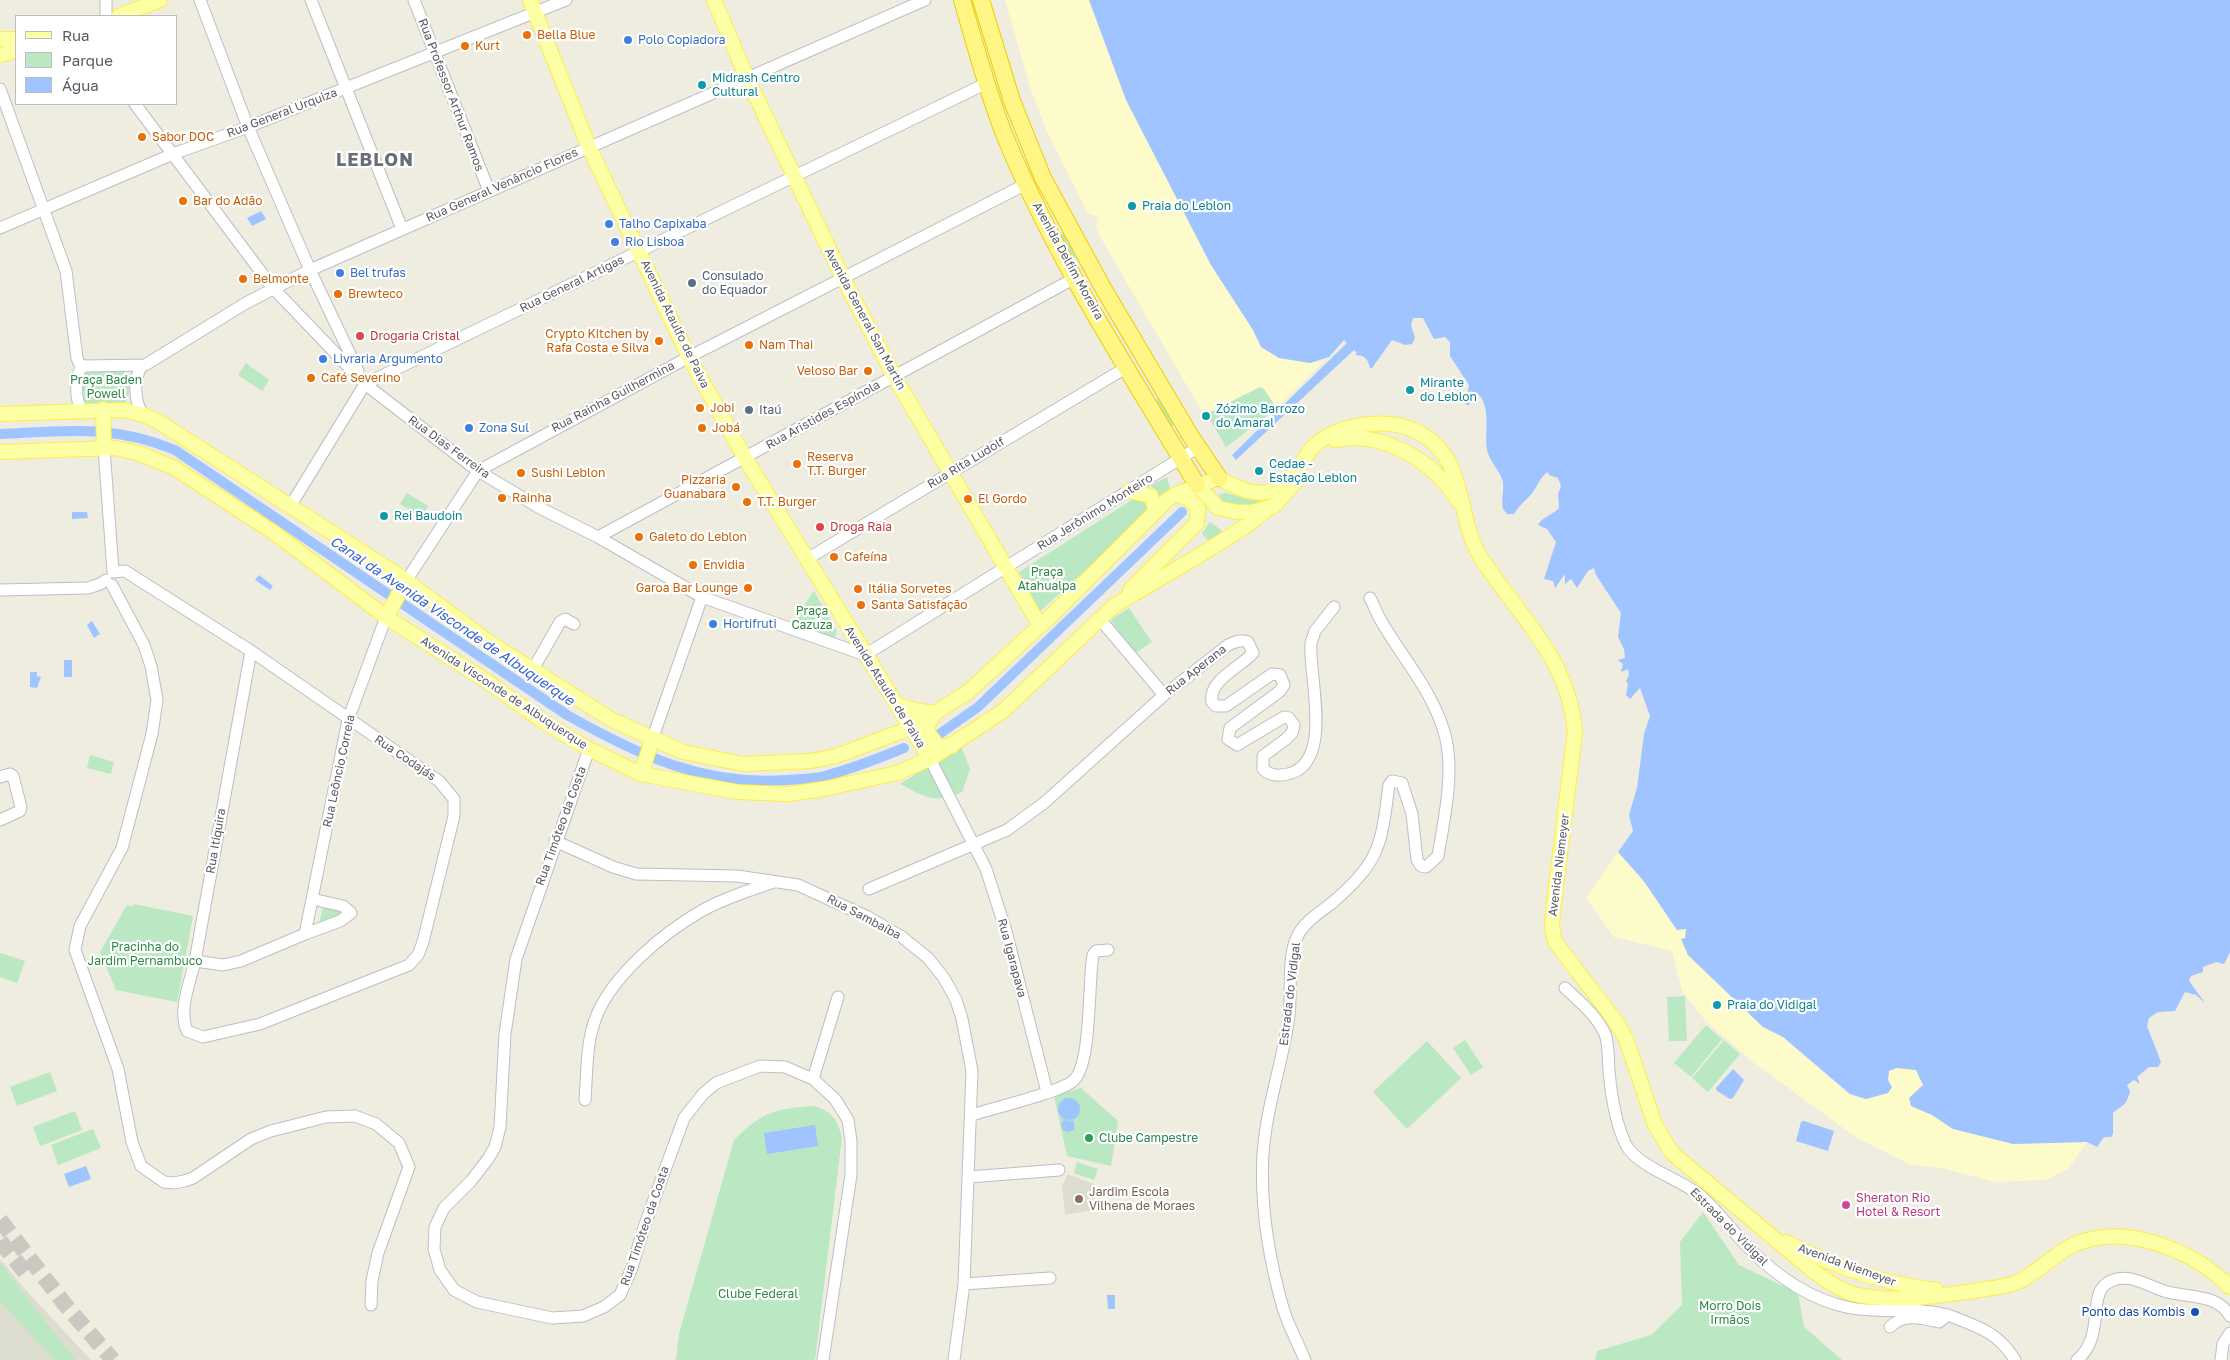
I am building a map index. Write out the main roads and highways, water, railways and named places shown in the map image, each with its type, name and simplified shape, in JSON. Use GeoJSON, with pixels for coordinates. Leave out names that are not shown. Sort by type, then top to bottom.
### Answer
{"type":"FeatureCollection","features":[{"type":"Feature","properties":{"kind":"highway","name":"Avenida Delfim Moreira"},"geometry":{"type":"LineString","coordinates":[[962,0],[1004,132],[1026,184],[1076,278],[1197,485]]}},
{"type":"Feature","properties":{"kind":"highway","name":"Avenida Delfim Moreira"},"geometry":{"type":"LineString","coordinates":[[981,0],[1012,102],[1043,178],[1102,288],[1197,448],[1219,478]]}},
{"type":"Feature","properties":{"kind":"main road"},"geometry":{"type":"LineString","coordinates":[[121,15],[160,0]]}},
{"type":"Feature","properties":{"kind":"main road","name":"Avenida General San Martin"},"geometry":{"type":"LineString","coordinates":[[714,0],[747,78],[842,278],[894,376],[1040,626]]}},
{"type":"Feature","properties":{"kind":"main road","name":"Avenida Ataulfo de Paiva"},"geometry":{"type":"LineString","coordinates":[[532,6],[589,147],[689,356],[746,458],[930,759]]}},
{"type":"Feature","properties":{"kind":"main road"},"geometry":{"type":"LineString","coordinates":[[0,39],[15,39]]}},
{"type":"Feature","properties":{"kind":"main road"},"geometry":{"type":"LineString","coordinates":[[0,55],[15,50]]}},
{"type":"Feature","properties":{"kind":"main road"},"geometry":{"type":"LineString","coordinates":[[103,409],[104,448]]}},
{"type":"Feature","properties":{"kind":"main road"},"geometry":{"type":"LineString","coordinates":[[0,414],[103,409],[122,410],[144,415],[179,433],[291,505],[406,581],[532,671],[612,720],[652,740],[683,752],[717,760],[772,764],[811,761],[836,756],[911,727],[935,713],[969,691],[1040,626],[1156,511],[1176,494],[1219,478]]}},
{"type":"Feature","properties":{"kind":"main road","name":"Avenida Niemeyer"},"geometry":{"type":"LineString","coordinates":[[1219,478],[1248,492],[1265,493],[1281,487],[1321,440],[1335,433],[1366,425],[1400,426],[1418,432],[1434,441],[1444,451],[1450,463],[1480,557],[1551,654],[1566,685],[1574,716],[1573,758],[1553,911],[1552,926],[1555,942],[1617,1022],[1626,1039],[1648,1107],[1662,1140],[1684,1163],[1767,1233],[1834,1285],[1858,1295],[1885,1298],[1935,1297],[2018,1281],[2066,1249],[2083,1241],[2114,1238],[2156,1244],[2175,1250],[2200,1263],[2230,1287]]}},
{"type":"Feature","properties":{"kind":"main road","name":"Avenida Niemeyer"},"geometry":{"type":"LineString","coordinates":[[1267,509],[1286,495],[1318,452],[1336,440],[1356,438],[1373,439],[1389,444],[1419,460],[1443,481],[1464,510]]}},
{"type":"Feature","properties":{"kind":"main road"},"geometry":{"type":"LineString","coordinates":[[1419,460],[1429,459],[1433,455],[1434,441]]}},
{"type":"Feature","properties":{"kind":"main road","name":"Avenida Visconde de Albuquerque"},"geometry":{"type":"LineString","coordinates":[[0,452],[104,448],[138,453],[185,474],[273,532],[386,617],[485,680],[544,722],[589,749],[641,774],[738,792],[788,794],[875,779],[897,773],[930,759],[1003,711],[1099,618],[1115,605],[1240,530],[1267,509]]}},
{"type":"Feature","properties":{"kind":"main road","name":"Avenida Delfim Moreira"},"geometry":{"type":"LineString","coordinates":[[1197,485],[1218,508],[1237,512],[1267,509]]}},
{"type":"Feature","properties":{"kind":"main road"},"geometry":{"type":"LineString","coordinates":[[1129,491],[1151,496],[1156,511]]}},
{"type":"Feature","properties":{"kind":"main road"},"geometry":{"type":"LineString","coordinates":[[1115,605],[1197,523],[1198,508],[1188,498],[1176,494]]}},
{"type":"Feature","properties":{"kind":"main road"},"geometry":{"type":"LineString","coordinates":[[386,617],[406,581]]}},
{"type":"Feature","properties":{"kind":"main road"},"geometry":{"type":"LineString","coordinates":[[896,704],[914,710],[935,713]]}},
{"type":"Feature","properties":{"kind":"main road"},"geometry":{"type":"LineString","coordinates":[[935,713],[927,726],[929,734],[938,746],[952,746]]}},
{"type":"Feature","properties":{"kind":"main road"},"geometry":{"type":"LineString","coordinates":[[641,774],[652,740]]}},
{"type":"Feature","properties":{"kind":"main road","name":"Avenida Niemeyer"},"geometry":{"type":"LineString","coordinates":[[1767,1233],[1830,1262],[1870,1276],[1914,1287],[1959,1293]]}},
{"type":"Feature","properties":{"kind":"main road"},"geometry":{"type":"LineString","coordinates":[[1834,1285],[1857,1283],[1870,1276],[1885,1298]]}},
{"type":"Feature","properties":{"kind":"water"},"geometry":{"type":"Polygon","coordinates":[[[1089,0],[2230,0],[2230,952],[2224,964],[2216,962],[2203,967],[2203,972],[2191,976],[2189,981],[2205,1003],[2196,995],[2185,992],[2175,1011],[2158,1012],[2149,1018],[2147,1026],[2161,1062],[2158,1067],[2149,1067],[2137,1077],[2140,1084],[2134,1080],[2127,1085],[2130,1091],[2127,1100],[2124,1105],[2113,1113],[2113,1134],[2111,1137],[2104,1137],[2097,1147],[2087,1142],[2013,1144],[1953,1129],[1932,1115],[1911,1106],[1909,1098],[1923,1085],[1916,1070],[1897,1068],[1889,1071],[1888,1080],[1892,1087],[1888,1093],[1866,1099],[1850,1094],[1783,1037],[1763,1027],[1688,955],[1681,939],[1685,938],[1686,929],[1677,930],[1643,880],[1618,852],[1633,831],[1629,815],[1637,788],[1644,734],[1650,716],[1640,688],[1630,699],[1626,695],[1628,669],[1621,672],[1623,664],[1618,660],[1625,658],[1624,649],[1618,637],[1621,613],[1596,575],[1594,568],[1588,571],[1577,588],[1571,579],[1565,584],[1565,574],[1555,588],[1553,581],[1544,579],[1556,542],[1547,529],[1538,525],[1559,508],[1558,494],[1561,486],[1558,478],[1549,475],[1548,472],[1514,514],[1507,514],[1502,506],[1502,478],[1487,450],[1486,412],[1482,398],[1477,393],[1469,405],[1466,405],[1469,385],[1450,356],[1450,342],[1445,337],[1434,339],[1423,318],[1413,318],[1411,325],[1415,338],[1412,344],[1405,345],[1392,340],[1372,368],[1370,368],[1366,358],[1355,355],[1357,353],[1354,350],[1236,460],[1232,455],[1347,343],[1344,340],[1329,357],[1310,363],[1279,358],[1261,347],[1253,330],[1211,265],[1126,100],[1089,0]]]}},
{"type":"Feature","properties":{"kind":"water"},"geometry":{"type":"Polygon","coordinates":[[[261,211],[266,219],[252,226],[247,218],[261,211]]]}},
{"type":"Feature","properties":{"kind":"water"},"geometry":{"type":"Polygon","coordinates":[[[72,512],[87,512],[88,518],[72,519],[72,512]]]}},
{"type":"Feature","properties":{"kind":"water"},"geometry":{"type":"Polygon","coordinates":[[[259,575],[273,586],[270,590],[255,580],[259,575]]]}},
{"type":"Feature","properties":{"kind":"water"},"geometry":{"type":"Polygon","coordinates":[[[92,621],[100,634],[94,638],[87,625],[92,621]]]}},
{"type":"Feature","properties":{"kind":"water"},"geometry":{"type":"Polygon","coordinates":[[[64,660],[72,660],[72,677],[64,677],[64,660]]]}},
{"type":"Feature","properties":{"kind":"water"},"geometry":{"type":"Polygon","coordinates":[[[30,672],[37,672],[37,676],[41,677],[37,688],[30,687],[30,672]]]}},
{"type":"Feature","properties":{"kind":"water"},"geometry":{"type":"Polygon","coordinates":[[[1733,1069],[1744,1080],[1733,1098],[1730,1099],[1717,1091],[1716,1088],[1733,1069]]]}},
{"type":"Feature","properties":{"kind":"water"},"geometry":{"type":"Polygon","coordinates":[[[1069,1098],[1077,1101],[1080,1109],[1077,1117],[1069,1120],[1061,1117],[1058,1109],[1061,1101],[1069,1098]]]}},
{"type":"Feature","properties":{"kind":"water"},"geometry":{"type":"Polygon","coordinates":[[[1064,1120],[1074,1121],[1074,1130],[1068,1132],[1063,1130],[1061,1125],[1064,1120]]]}},
{"type":"Feature","properties":{"kind":"water"},"geometry":{"type":"Polygon","coordinates":[[[1804,1121],[1834,1131],[1828,1151],[1796,1141],[1801,1122],[1804,1121]]]}},
{"type":"Feature","properties":{"kind":"water"},"geometry":{"type":"Polygon","coordinates":[[[815,1125],[818,1146],[767,1154],[764,1133],[815,1125]]]}},
{"type":"Feature","properties":{"kind":"water"},"geometry":{"type":"Polygon","coordinates":[[[86,1166],[91,1179],[69,1187],[64,1174],[86,1166]]]}},
{"type":"Feature","properties":{"kind":"water"},"geometry":{"type":"Polygon","coordinates":[[[1107,1295],[1115,1295],[1115,1309],[1108,1309],[1107,1295]]]}},
{"type":"Feature","properties":{"kind":"waterway","name":"Canal da Avenida Visconde de Albuquerque"},"geometry":{"type":"LineString","coordinates":[[0,434],[89,431],[130,436],[175,450],[567,715],[620,743],[672,765],[699,773],[756,781],[808,779],[842,771],[904,748]]}},
{"type":"Feature","properties":{"kind":"waterway"},"geometry":{"type":"LineString","coordinates":[[938,735],[978,707],[1182,512]]}},
{"type":"Feature","properties":{"kind":"tunnel"},"geometry":{"type":"LineString","coordinates":[[0,1220],[67,1307],[113,1360]]}},
{"type":"Feature","properties":{"kind":"tunnel"},"geometry":{"type":"LineString","coordinates":[[0,1241],[28,1276]]}},
{"type":"Feature","properties":{"kind":"place","name":"Bella Blue"},"geometry":{"type":"Point","coordinates":[527,35]}},
{"type":"Feature","properties":{"kind":"place","name":"Polo Copiadora"},"geometry":{"type":"Point","coordinates":[628,40]}},
{"type":"Feature","properties":{"kind":"place","name":"Kurt"},"geometry":{"type":"Point","coordinates":[465,46]}},
{"type":"Feature","properties":{"kind":"place","name":"Midrash Centro Cultural"},"geometry":{"type":"Point","coordinates":[702,85]}},
{"type":"Feature","properties":{"kind":"place","name":"Sabor DOC"},"geometry":{"type":"Point","coordinates":[142,137]}},
{"type":"Feature","properties":{"kind":"place","name":"Bar do Adão"},"geometry":{"type":"Point","coordinates":[183,201]}},
{"type":"Feature","properties":{"kind":"place","name":"Praia do Leblon"},"geometry":{"type":"Point","coordinates":[1132,206]}},
{"type":"Feature","properties":{"kind":"place","name":"Talho Capixaba"},"geometry":{"type":"Point","coordinates":[609,224]}},
{"type":"Feature","properties":{"kind":"place","name":"Rio Lisboa"},"geometry":{"type":"Point","coordinates":[615,242]}},
{"type":"Feature","properties":{"kind":"place","name":"Bel trufas"},"geometry":{"type":"Point","coordinates":[340,273]}},
{"type":"Feature","properties":{"kind":"place","name":"Belmonte"},"geometry":{"type":"Point","coordinates":[243,279]}},
{"type":"Feature","properties":{"kind":"place","name":"Consulado do Equador"},"geometry":{"type":"Point","coordinates":[692,283]}},
{"type":"Feature","properties":{"kind":"place","name":"Brewteco"},"geometry":{"type":"Point","coordinates":[338,294]}},
{"type":"Feature","properties":{"kind":"place","name":"Drogaria Cristal"},"geometry":{"type":"Point","coordinates":[360,336]}},
{"type":"Feature","properties":{"kind":"place","name":"Crypto Kitchen by Rafa Costa e Silva"},"geometry":{"type":"Point","coordinates":[659,341]}},
{"type":"Feature","properties":{"kind":"place","name":"Nam Thai"},"geometry":{"type":"Point","coordinates":[749,345]}},
{"type":"Feature","properties":{"kind":"place","name":"Livraria Argumento"},"geometry":{"type":"Point","coordinates":[323,359]}},
{"type":"Feature","properties":{"kind":"place","name":"Veloso Bar"},"geometry":{"type":"Point","coordinates":[868,371]}},
{"type":"Feature","properties":{"kind":"place","name":"Café Severino"},"geometry":{"type":"Point","coordinates":[311,378]}},
{"type":"Feature","properties":{"kind":"place","name":"Mirante do Leblon"},"geometry":{"type":"Point","coordinates":[1410,390]}},
{"type":"Feature","properties":{"kind":"place","name":"Jobi"},"geometry":{"type":"Point","coordinates":[700,408]}},
{"type":"Feature","properties":{"kind":"place","name":"Itaú"},"geometry":{"type":"Point","coordinates":[749,410]}},
{"type":"Feature","properties":{"kind":"place","name":"Zózimo Barrozo do Amaral"},"geometry":{"type":"Point","coordinates":[1206,416]}},
{"type":"Feature","properties":{"kind":"place","name":"Zona Sul"},"geometry":{"type":"Point","coordinates":[469,428]}},
{"type":"Feature","properties":{"kind":"place","name":"Jobá"},"geometry":{"type":"Point","coordinates":[702,428]}},
{"type":"Feature","properties":{"kind":"place","name":"Reserva T.T. Burger"},"geometry":{"type":"Point","coordinates":[797,464]}},
{"type":"Feature","properties":{"kind":"place","name":"Cedae - Estação Leblon"},"geometry":{"type":"Point","coordinates":[1259,471]}},
{"type":"Feature","properties":{"kind":"place","name":"Sushi Leblon"},"geometry":{"type":"Point","coordinates":[521,473]}},
{"type":"Feature","properties":{"kind":"place","name":"Pizzaria Guanabara"},"geometry":{"type":"Point","coordinates":[736,487]}},
{"type":"Feature","properties":{"kind":"place","name":"Rainha"},"geometry":{"type":"Point","coordinates":[502,498]}},
{"type":"Feature","properties":{"kind":"place","name":"El Gordo"},"geometry":{"type":"Point","coordinates":[968,499]}},
{"type":"Feature","properties":{"kind":"place","name":"T.T. Burger"},"geometry":{"type":"Point","coordinates":[747,502]}},
{"type":"Feature","properties":{"kind":"place","name":"Rei Baudoin"},"geometry":{"type":"Point","coordinates":[384,516]}},
{"type":"Feature","properties":{"kind":"place","name":"Droga Raia"},"geometry":{"type":"Point","coordinates":[820,527]}},
{"type":"Feature","properties":{"kind":"place","name":"Galeto do Leblon"},"geometry":{"type":"Point","coordinates":[639,537]}},
{"type":"Feature","properties":{"kind":"place","name":"Cafeína"},"geometry":{"type":"Point","coordinates":[834,557]}},
{"type":"Feature","properties":{"kind":"place","name":"Envidia"},"geometry":{"type":"Point","coordinates":[693,565]}},
{"type":"Feature","properties":{"kind":"place","name":"Garoa Bar Lounge"},"geometry":{"type":"Point","coordinates":[748,588]}},
{"type":"Feature","properties":{"kind":"place","name":"Itália Sorvetes"},"geometry":{"type":"Point","coordinates":[858,589]}},
{"type":"Feature","properties":{"kind":"place","name":"Santa Satisfação"},"geometry":{"type":"Point","coordinates":[861,605]}},
{"type":"Feature","properties":{"kind":"place","name":"Hortifruti"},"geometry":{"type":"Point","coordinates":[713,624]}},
{"type":"Feature","properties":{"kind":"place","name":"Praia do Vidigal"},"geometry":{"type":"Point","coordinates":[1717,1005]}},
{"type":"Feature","properties":{"kind":"place","name":"Clube Campestre"},"geometry":{"type":"Point","coordinates":[1089,1138]}},
{"type":"Feature","properties":{"kind":"place","name":"Jardim Escola Vilhena de Moraes"},"geometry":{"type":"Point","coordinates":[1079,1199]}},
{"type":"Feature","properties":{"kind":"place","name":"Sheraton Rio Hotel & Resort"},"geometry":{"type":"Point","coordinates":[1846,1205]}},
{"type":"Feature","properties":{"kind":"place","name":"Ponto das Kombis"},"geometry":{"type":"Point","coordinates":[2195,1312]}},
{"type":"Feature","properties":{"kind":"district","name":"LEBLON"},"geometry":{"type":"Point","coordinates":[375,160]}},
{"type":"Feature","properties":{"kind":"park label","name":"Praça Baden Powell"},"geometry":{"type":"Point","coordinates":[106,387]}},
{"type":"Feature","properties":{"kind":"park label","name":"Praça Atahualpa"},"geometry":{"type":"Point","coordinates":[1047,579]}},
{"type":"Feature","properties":{"kind":"park label","name":"Praça Cazuza"},"geometry":{"type":"Point","coordinates":[812,618]}},
{"type":"Feature","properties":{"kind":"park label","name":"Pracinha do Jardim Pernambuco"},"geometry":{"type":"Point","coordinates":[145,954]}},
{"type":"Feature","properties":{"kind":"park label","name":"Clube Federal"},"geometry":{"type":"Point","coordinates":[758,1294]}},
{"type":"Feature","properties":{"kind":"park label","name":"Morro Dois Irmãos"},"geometry":{"type":"Point","coordinates":[1730,1313]}}]}
